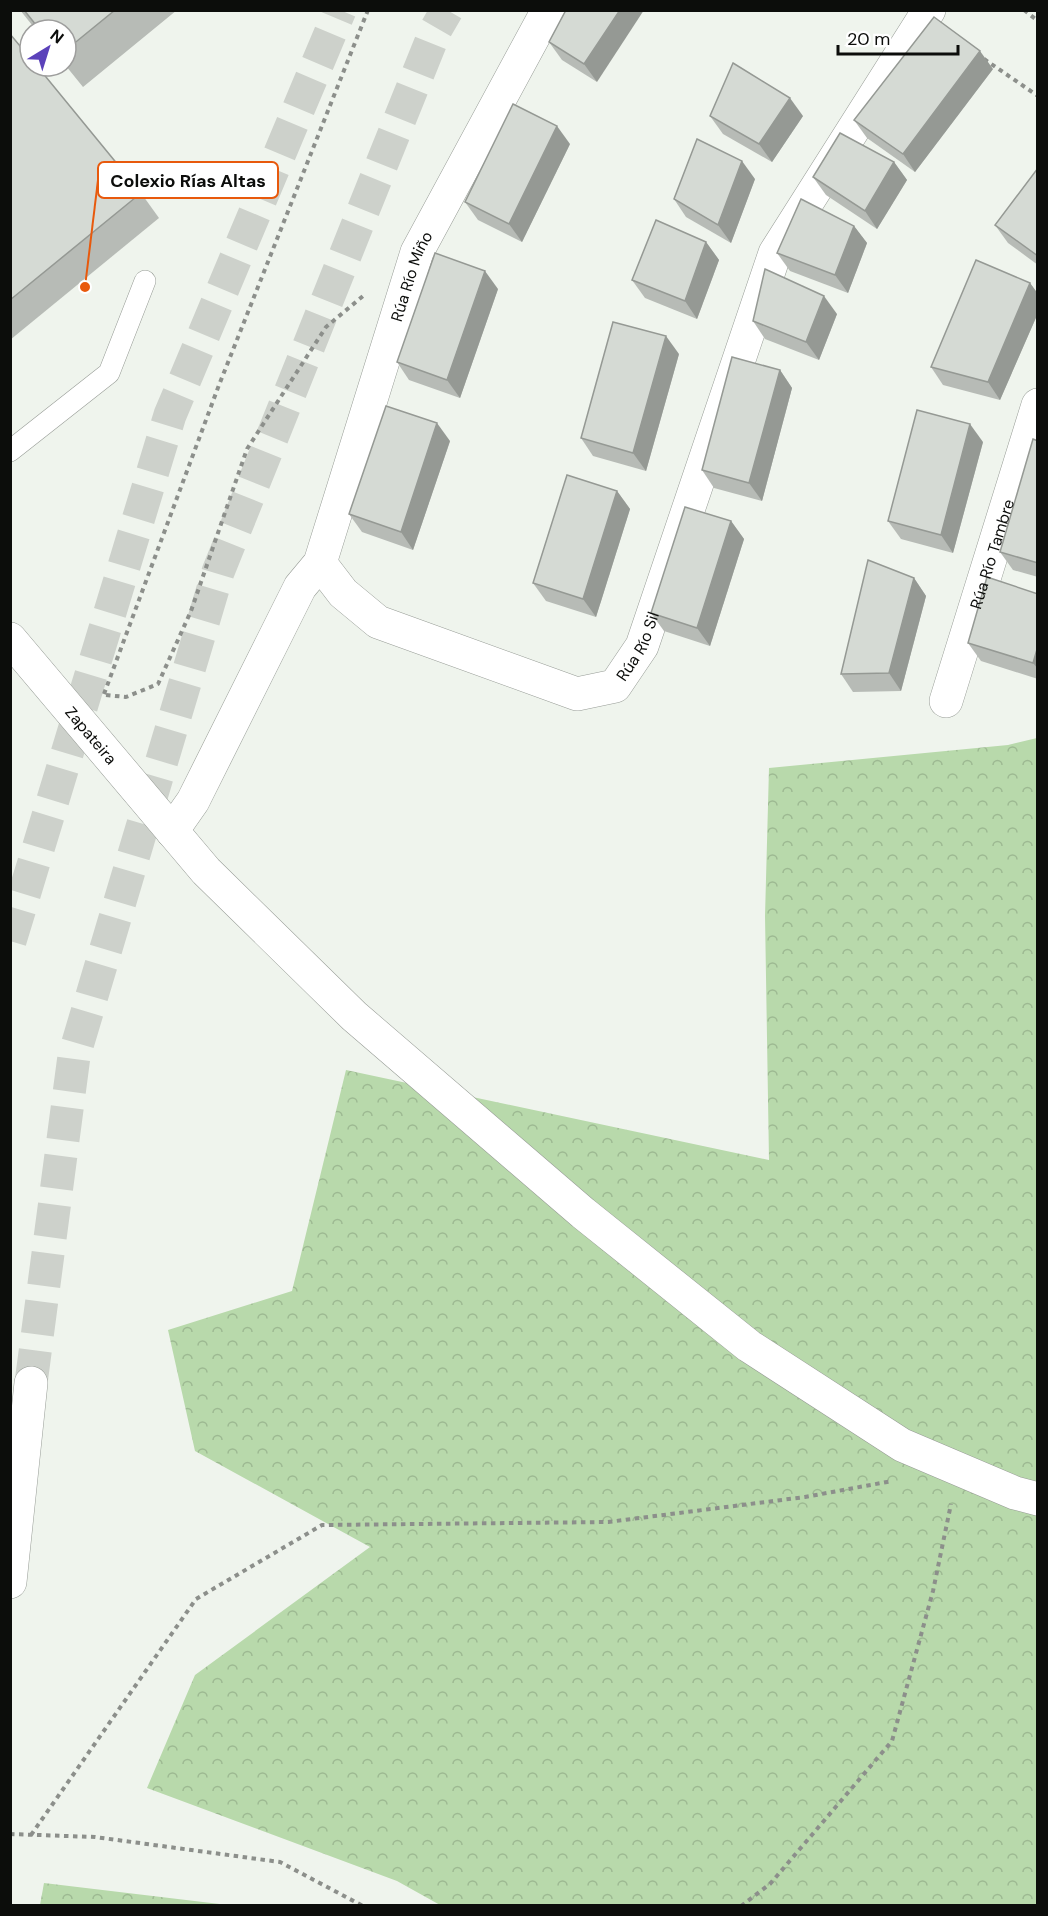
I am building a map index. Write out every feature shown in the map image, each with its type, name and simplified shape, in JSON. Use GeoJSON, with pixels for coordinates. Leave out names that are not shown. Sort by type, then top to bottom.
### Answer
{"type":"FeatureCollection","features":[{"type":"Feature","properties":{"kind":"main road","name":"Rúa Río Miño"},"geometry":{"type":"LineString","coordinates":[[320,563],[417,252],[548,10]]}},
{"type":"Feature","properties":{"kind":"main road","name":"Rúa Río Sil"},"geometry":{"type":"LineString","coordinates":[[320,563],[343,593],[378,622],[577,694],[615,686],[642,646],[775,252],[929,10]]}},
{"type":"Feature","properties":{"kind":"main road","name":"Rúa Río Tambre"},"geometry":{"type":"LineString","coordinates":[[946,701],[1038,405]]}},
{"type":"Feature","properties":{"kind":"main road"},"geometry":{"type":"LineString","coordinates":[[172,831],[193,801],[300,587],[320,563]]}},
{"type":"Feature","properties":{"kind":"main road","name":"Zapateira"},"geometry":{"type":"LineString","coordinates":[[10,639],[206,871],[354,1016],[583,1213],[749,1346],[902,1445],[1015,1493],[1038,1498]]}},
{"type":"Feature","properties":{"kind":"main road"},"geometry":{"type":"LineString","coordinates":[[10,1582],[31,1383]]}},
{"type":"Feature","properties":{"kind":"lane"},"geometry":{"type":"LineString","coordinates":[[10,451],[109,373],[145,281]]}},
{"type":"Feature","properties":{"kind":"path"},"geometry":{"type":"LineString","coordinates":[[104,694],[224,374],[368,10]]}},
{"type":"Feature","properties":{"kind":"path"},"geometry":{"type":"LineString","coordinates":[[1024,10],[1038,21]]}},
{"type":"Feature","properties":{"kind":"path"},"geometry":{"type":"LineString","coordinates":[[981,57],[1038,96]]}},
{"type":"Feature","properties":{"kind":"path"},"geometry":{"type":"LineString","coordinates":[[96,687],[104,694],[126,697],[158,684],[191,611],[247,449],[326,327],[372,290]]}},
{"type":"Feature","properties":{"kind":"path"},"geometry":{"type":"LineString","coordinates":[[741,1905],[770,1884],[892,1740],[933,1591],[959,1470]]}},
{"type":"Feature","properties":{"kind":"path"},"geometry":{"type":"LineString","coordinates":[[31,1836],[196,1599],[322,1525],[608,1522],[805,1497],[900,1480]]}},
{"type":"Feature","properties":{"kind":"path"},"geometry":{"type":"LineString","coordinates":[[10,1834],[95,1837],[280,1862],[363,1905]]}},
{"type":"Feature","properties":{"kind":"green space"},"geometry":{"type":"Polygon","coordinates":[[[1037,738],[1037,1905],[440,1905],[397,1881],[147,1788],[195,1675],[370,1547],[195,1451],[168,1330],[292,1291],[346,1070],[769,1160],[765,916],[769,768],[1008,745],[1037,738]]]}},
{"type":"Feature","properties":{"kind":"green space"},"geometry":{"type":"Polygon","coordinates":[[[44,1883],[228,1905],[40,1905],[44,1883]]]}},
{"type":"Feature","properties":{"kind":"building"},"geometry":{"type":"Polygon","coordinates":[[[24,10],[115,10],[78,40],[78,18],[30,18],[24,10]]]}},
{"type":"Feature","properties":{"kind":"building"},"geometry":{"type":"Polygon","coordinates":[[[566,10],[620,10],[584,64],[549,42],[566,10]]]}},
{"type":"Feature","properties":{"kind":"building"},"geometry":{"type":"Polygon","coordinates":[[[934,17],[980,51],[903,154],[854,120],[934,17]]]}},
{"type":"Feature","properties":{"kind":"building"},"geometry":{"type":"Polygon","coordinates":[[[10,34],[18,44],[18,78],[47,78],[141,193],[10,300],[10,34]]]}},
{"type":"Feature","properties":{"kind":"building"},"geometry":{"type":"Polygon","coordinates":[[[733,63],[790,98],[759,144],[710,116],[733,63]]]}},
{"type":"Feature","properties":{"kind":"building"},"geometry":{"type":"Polygon","coordinates":[[[513,104],[557,126],[509,224],[465,202],[513,104]]]}},
{"type":"Feature","properties":{"kind":"building"},"geometry":{"type":"Polygon","coordinates":[[[840,133],[894,162],[865,211],[813,177],[840,133]]]}},
{"type":"Feature","properties":{"kind":"building"},"geometry":{"type":"Polygon","coordinates":[[[697,139],[742,161],[718,225],[674,199],[697,139]]]}},
{"type":"Feature","properties":{"kind":"building"},"geometry":{"type":"Polygon","coordinates":[[[1038,168],[1038,256],[995,225],[1038,168]]]}},
{"type":"Feature","properties":{"kind":"building"},"geometry":{"type":"Polygon","coordinates":[[[801,199],[854,226],[835,275],[777,253],[801,199]]]}},
{"type":"Feature","properties":{"kind":"building"},"geometry":{"type":"Polygon","coordinates":[[[656,220],[706,242],[685,301],[632,280],[656,220]]]}},
{"type":"Feature","properties":{"kind":"building"},"geometry":{"type":"Polygon","coordinates":[[[435,253],[485,271],[447,380],[397,362],[435,253]]]}},
{"type":"Feature","properties":{"kind":"building"},"geometry":{"type":"Polygon","coordinates":[[[976,260],[1030,283],[988,382],[931,367],[976,260]]]}},
{"type":"Feature","properties":{"kind":"building"},"geometry":{"type":"Polygon","coordinates":[[[765,269],[824,296],[806,342],[753,321],[765,269]]]}},
{"type":"Feature","properties":{"kind":"building"},"geometry":{"type":"Polygon","coordinates":[[[613,322],[666,336],[633,453],[581,438],[613,322]]]}},
{"type":"Feature","properties":{"kind":"building"},"geometry":{"type":"Polygon","coordinates":[[[732,357],[780,370],[749,483],[702,470],[732,357]]]}},
{"type":"Feature","properties":{"kind":"building"},"geometry":{"type":"Polygon","coordinates":[[[386,406],[437,423],[401,532],[349,514],[386,406]]]}},
{"type":"Feature","properties":{"kind":"building"},"geometry":{"type":"Polygon","coordinates":[[[917,410],[970,424],[941,535],[888,521],[917,410]]]}},
{"type":"Feature","properties":{"kind":"building"},"geometry":{"type":"Polygon","coordinates":[[[1033,439],[1038,441],[1038,563],[1000,552],[1033,439]]]}},
{"type":"Feature","properties":{"kind":"building"},"geometry":{"type":"Polygon","coordinates":[[[567,475],[617,491],[583,599],[533,583],[567,475]]]}},
{"type":"Feature","properties":{"kind":"building"},"geometry":{"type":"Polygon","coordinates":[[[685,507],[731,521],[697,628],[651,613],[685,507]]]}},
{"type":"Feature","properties":{"kind":"building"},"geometry":{"type":"Polygon","coordinates":[[[868,560],[914,578],[889,673],[841,674],[868,560]]]}},
{"type":"Feature","properties":{"kind":"building"},"geometry":{"type":"Polygon","coordinates":[[[987,577],[1038,594],[1038,646],[1033,663],[968,643],[987,577]]]}},
{"type":"Feature","properties":{"kind":"tunnel"},"geometry":{"type":"LineString","coordinates":[[10,941],[170,415],[340,10]]}},
{"type":"Feature","properties":{"kind":"tunnel"},"geometry":{"type":"LineString","coordinates":[[31,1383],[74,1056],[218,572],[436,29],[447,10]]}},
{"type":"Feature","properties":{"kind":"place","name":"Colexio Rías Altas"},"geometry":{"type":"Point","coordinates":[85,287]}}]}
